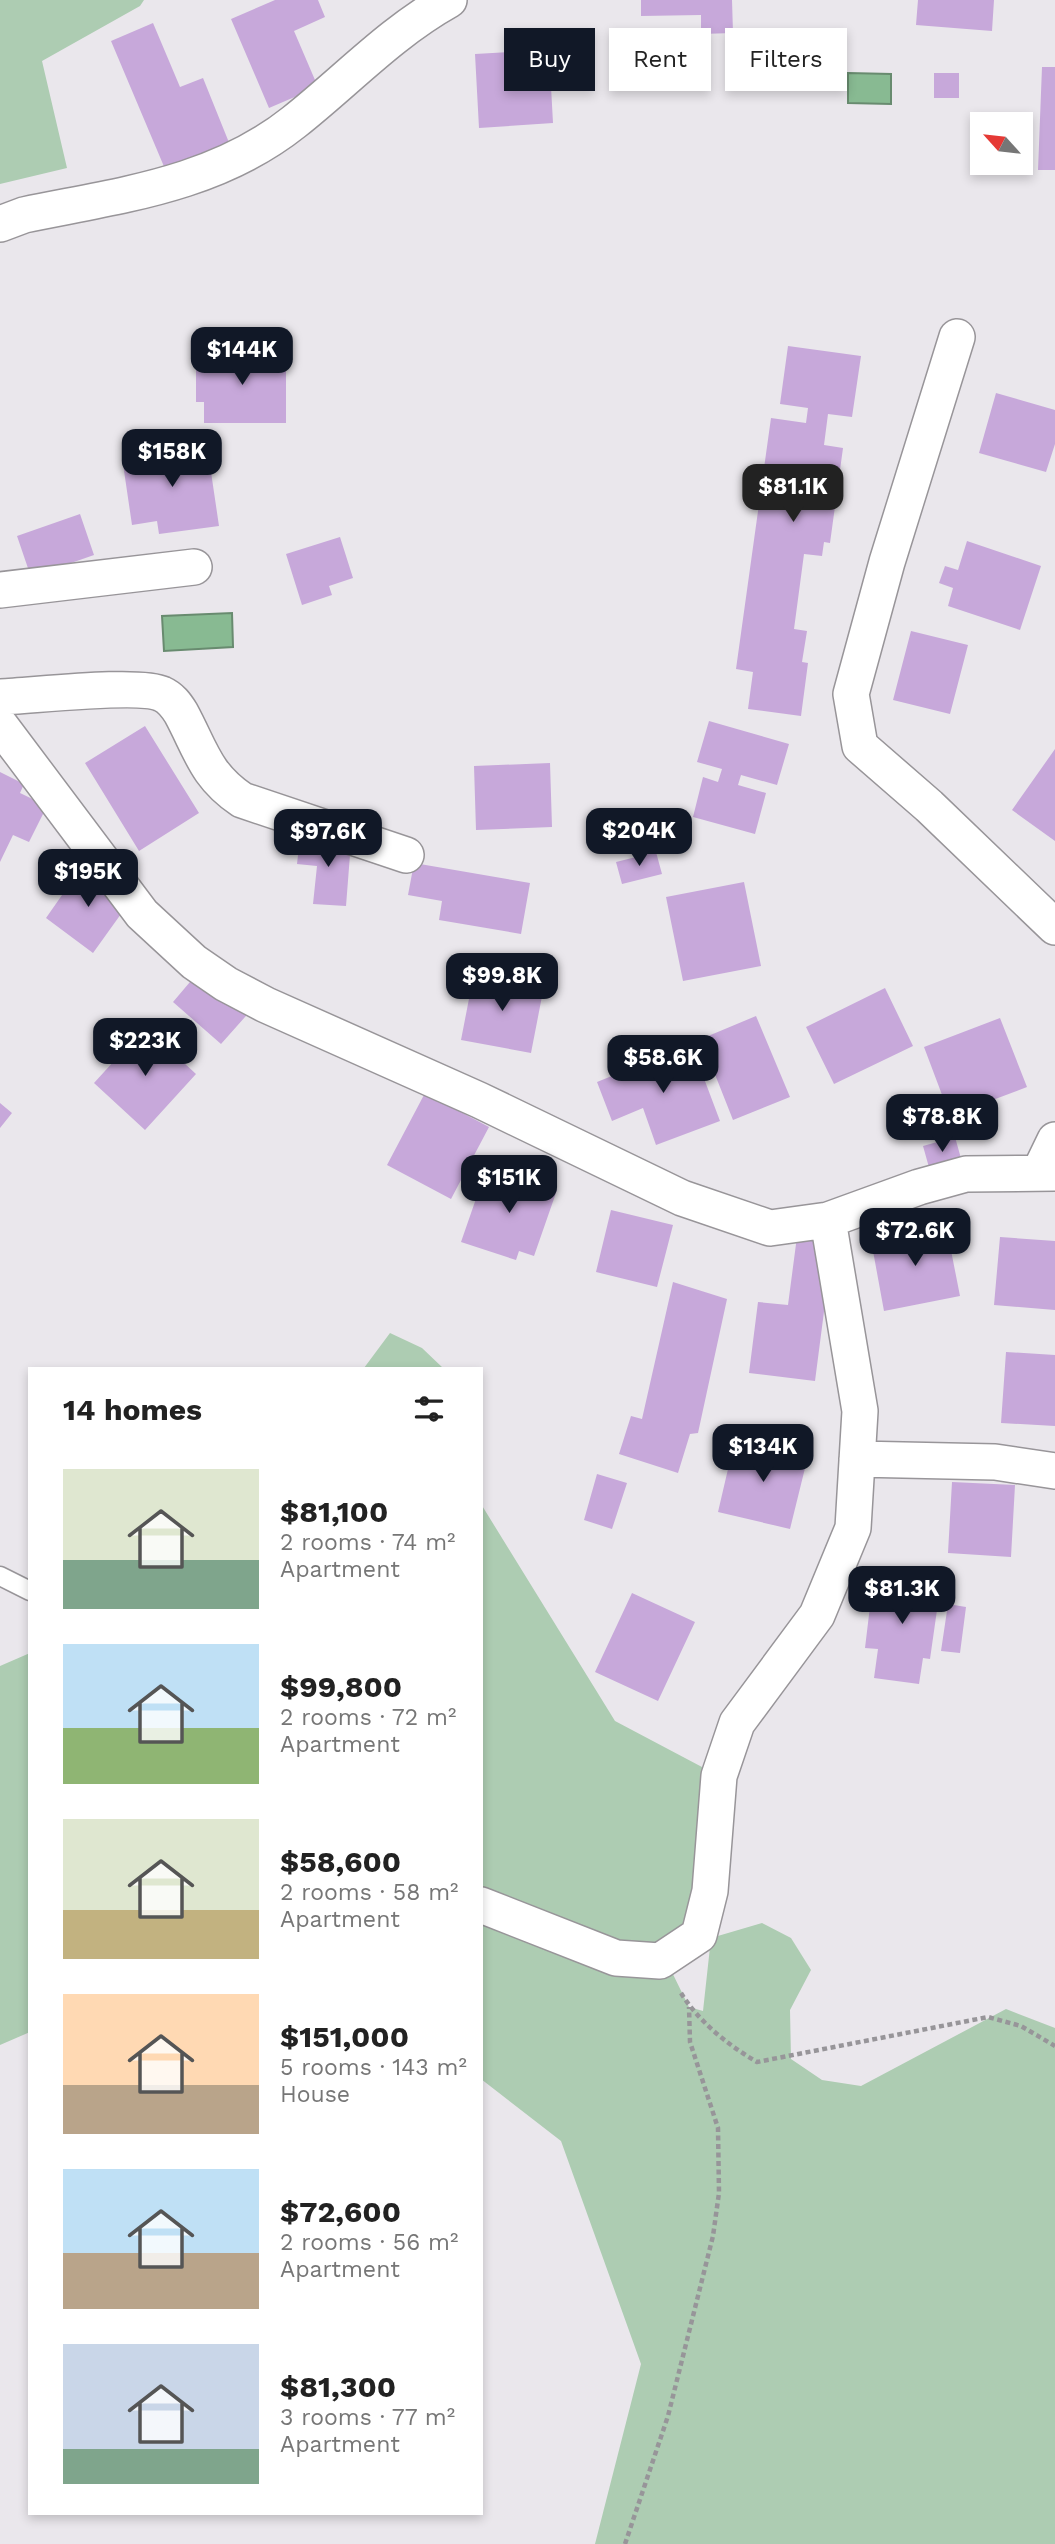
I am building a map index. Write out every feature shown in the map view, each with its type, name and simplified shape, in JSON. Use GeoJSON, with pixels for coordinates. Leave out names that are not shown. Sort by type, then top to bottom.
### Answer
{"type":"FeatureCollection","features":[{"type":"Feature","properties":{"kind":"street"},"geometry":{"type":"LineString","coordinates":[[0,224],[24,215],[188,180],[239,158],[293,123],[415,19],[449,0]]}},
{"type":"Feature","properties":{"kind":"street"},"geometry":{"type":"LineString","coordinates":[[957,337],[887,562],[851,694],[860,746],[929,806],[1055,927]]}},
{"type":"Feature","properties":{"kind":"street"},"geometry":{"type":"LineString","coordinates":[[0,590],[194,567]]}},
{"type":"Feature","properties":{"kind":"street"},"geometry":{"type":"LineString","coordinates":[[0,698],[123,690],[160,692],[172,700],[208,768],[220,785],[231,793],[278,814],[406,855]]}},
{"type":"Feature","properties":{"kind":"street"},"geometry":{"type":"LineString","coordinates":[[0,725],[142,914],[194,962],[226,985],[479,1100],[682,1198],[769,1228],[828,1220],[919,1187],[966,1174],[1048,1172],[1055,1140]]}},
{"type":"Feature","properties":{"kind":"street"},"geometry":{"type":"LineString","coordinates":[[483,1906],[616,1958],[660,1961],[699,1935],[710,1891],[719,1776],[737,1723],[817,1615],[853,1528],[860,1411],[828,1220]]}},
{"type":"Feature","properties":{"kind":"street"},"geometry":{"type":"LineString","coordinates":[[857,1459],[995,1462],[1055,1471]]}},
{"type":"Feature","properties":{"kind":"lane"},"geometry":{"type":"LineString","coordinates":[[0,1576],[28,1590]]}},
{"type":"Feature","properties":{"kind":"path"},"geometry":{"type":"LineString","coordinates":[[665,1957],[689,2007],[734,2049],[757,2062],[988,2017],[1021,2026],[1055,2046]]}},
{"type":"Feature","properties":{"kind":"path"},"geometry":{"type":"LineString","coordinates":[[625,2544],[668,2416],[713,2236],[719,2193],[718,2128],[690,2042],[689,2007]]}},
{"type":"Feature","properties":{"kind":"shaded area"},"geometry":{"type":"Polygon","coordinates":[[[0,0],[144,0],[140,6],[42,61],[67,168],[0,184],[0,0]]]}},
{"type":"Feature","properties":{"kind":"shaded area"},"geometry":{"type":"Polygon","coordinates":[[[848,73],[891,74],[891,104],[848,103],[848,73]]]}},
{"type":"Feature","properties":{"kind":"shaded area"},"geometry":{"type":"Polygon","coordinates":[[[232,613],[233,647],[164,651],[162,616],[232,613]]]}},
{"type":"Feature","properties":{"kind":"shaded area"},"geometry":{"type":"Polygon","coordinates":[[[390,1333],[422,1348],[442,1367],[365,1367],[390,1333]]]}},
{"type":"Feature","properties":{"kind":"shaded area"},"geometry":{"type":"Polygon","coordinates":[[[483,1507],[615,1721],[719,1776],[710,1891],[665,1958],[689,2007],[703,2011],[711,1938],[762,1923],[791,1938],[811,1970],[790,2010],[791,2059],[822,2080],[861,2086],[1006,2009],[1055,2028],[1055,2544],[595,2544],[641,2364],[561,2141],[483,2081],[483,1507]]]}},
{"type":"Feature","properties":{"kind":"shaded area"},"geometry":{"type":"Polygon","coordinates":[[[28,1654],[28,2033],[0,2045],[0,1666],[28,1654]]]}},
{"type":"Feature","properties":{"kind":"building"},"geometry":{"type":"Polygon","coordinates":[[[275,0],[318,0],[325,17],[294,31],[318,87],[269,108],[231,19],[275,0]]]}},
{"type":"Feature","properties":{"kind":"building"},"geometry":{"type":"Polygon","coordinates":[[[641,0],[732,0],[733,28],[725,28],[725,33],[711,34],[711,28],[701,28],[701,15],[641,16],[641,0]]]}},
{"type":"Feature","properties":{"kind":"building"},"geometry":{"type":"Polygon","coordinates":[[[918,0],[994,0],[992,31],[916,25],[918,0]]]}},
{"type":"Feature","properties":{"kind":"building"},"geometry":{"type":"Polygon","coordinates":[[[153,23],[180,87],[203,78],[232,150],[168,176],[111,41],[153,23]]]}},
{"type":"Feature","properties":{"kind":"building"},"geometry":{"type":"Polygon","coordinates":[[[504,52],[504,91],[551,91],[553,123],[479,128],[475,54],[504,52]]]}},
{"type":"Feature","properties":{"kind":"building"},"geometry":{"type":"Polygon","coordinates":[[[1042,67],[1055,67],[1055,170],[1038,170],[1042,67]]]}},
{"type":"Feature","properties":{"kind":"building"},"geometry":{"type":"Polygon","coordinates":[[[934,73],[959,73],[959,98],[934,98],[934,73]]]}},
{"type":"Feature","properties":{"kind":"building"},"geometry":{"type":"Polygon","coordinates":[[[788,346],[861,356],[852,417],[828,414],[824,445],[843,448],[830,543],[824,542],[822,556],[804,554],[794,629],[807,631],[802,662],[808,663],[801,716],[748,709],[753,672],[736,669],[771,418],[806,423],[808,408],[780,404],[788,346]]]}},
{"type":"Feature","properties":{"kind":"building"},"geometry":{"type":"Polygon","coordinates":[[[286,352],[286,423],[204,423],[204,402],[196,402],[196,353],[286,352]]]}},
{"type":"Feature","properties":{"kind":"building"},"geometry":{"type":"Polygon","coordinates":[[[996,393],[1055,410],[1055,444],[1046,472],[979,453],[996,393]]]}},
{"type":"Feature","properties":{"kind":"building"},"geometry":{"type":"Polygon","coordinates":[[[207,445],[219,526],[159,534],[157,521],[132,525],[122,457],[207,445]]]}},
{"type":"Feature","properties":{"kind":"building"},"geometry":{"type":"Polygon","coordinates":[[[80,514],[94,555],[31,577],[17,536],[80,514]]]}},
{"type":"Feature","properties":{"kind":"building"},"geometry":{"type":"Polygon","coordinates":[[[340,537],[353,578],[329,586],[332,595],[302,605],[286,554],[340,537]]]}},
{"type":"Feature","properties":{"kind":"building"},"geometry":{"type":"Polygon","coordinates":[[[967,541],[1041,566],[1020,630],[948,606],[953,588],[939,583],[945,566],[958,570],[967,541]]]}},
{"type":"Feature","properties":{"kind":"building"},"geometry":{"type":"Polygon","coordinates":[[[911,631],[968,645],[950,714],[893,700],[911,631]]]}},
{"type":"Feature","properties":{"kind":"building"},"geometry":{"type":"Polygon","coordinates":[[[709,721],[789,744],[777,785],[741,775],[738,785],[766,793],[755,834],[693,817],[703,777],[718,782],[722,769],[697,762],[709,721]]]}},
{"type":"Feature","properties":{"kind":"building"},"geometry":{"type":"Polygon","coordinates":[[[145,726],[199,813],[139,851],[85,763],[145,726]]]}},
{"type":"Feature","properties":{"kind":"building"},"geometry":{"type":"Polygon","coordinates":[[[1055,749],[1055,841],[1012,810],[1055,749]]]}},
{"type":"Feature","properties":{"kind":"building"},"geometry":{"type":"Polygon","coordinates":[[[550,763],[552,827],[476,830],[474,766],[550,763]]]}},
{"type":"Feature","properties":{"kind":"building"},"geometry":{"type":"Polygon","coordinates":[[[0,772],[24,784],[20,793],[47,806],[29,842],[13,835],[0,862],[0,772]]]}},
{"type":"Feature","properties":{"kind":"building"},"geometry":{"type":"Polygon","coordinates":[[[300,838],[351,842],[346,906],[313,904],[317,866],[297,864],[300,838]]]}},
{"type":"Feature","properties":{"kind":"building"},"geometry":{"type":"Polygon","coordinates":[[[656,852],[662,874],[622,884],[616,862],[656,852]]]}},
{"type":"Feature","properties":{"kind":"building"},"geometry":{"type":"Polygon","coordinates":[[[414,863],[530,883],[521,934],[439,920],[442,901],[408,895],[414,863]]]}},
{"type":"Feature","properties":{"kind":"building"},"geometry":{"type":"Polygon","coordinates":[[[83,865],[131,900],[93,953],[46,918],[83,865]]]}},
{"type":"Feature","properties":{"kind":"building"},"geometry":{"type":"Polygon","coordinates":[[[744,882],[761,966],[683,981],[666,897],[744,882]]]}},
{"type":"Feature","properties":{"kind":"building"},"geometry":{"type":"Polygon","coordinates":[[[212,956],[261,999],[221,1044],[173,1002],[212,956]]]}},
{"type":"Feature","properties":{"kind":"building"},"geometry":{"type":"Polygon","coordinates":[[[474,973],[544,986],[531,1053],[461,1040],[474,973]]]}},
{"type":"Feature","properties":{"kind":"building"},"geometry":{"type":"Polygon","coordinates":[[[885,988],[913,1046],[834,1084],[806,1027],[885,988]]]}},
{"type":"Feature","properties":{"kind":"building"},"geometry":{"type":"Polygon","coordinates":[[[756,1016],[790,1097],[733,1120],[701,1039],[756,1016]]]}},
{"type":"Feature","properties":{"kind":"building"},"geometry":{"type":"Polygon","coordinates":[[[1000,1018],[1027,1087],[950,1116],[924,1047],[1000,1018]]]}},
{"type":"Feature","properties":{"kind":"building"},"geometry":{"type":"Polygon","coordinates":[[[145,1027],[196,1074],[145,1130],[94,1083],[145,1027]]]}},
{"type":"Feature","properties":{"kind":"building"},"geometry":{"type":"Polygon","coordinates":[[[691,1044],[720,1121],[656,1145],[643,1108],[612,1121],[597,1082],[691,1044]]]}},
{"type":"Feature","properties":{"kind":"building"},"geometry":{"type":"Polygon","coordinates":[[[425,1093],[489,1127],[451,1199],[387,1165],[425,1093]]]}},
{"type":"Feature","properties":{"kind":"building"},"geometry":{"type":"Polygon","coordinates":[[[0,1103],[12,1113],[0,1128],[0,1103]]]}},
{"type":"Feature","properties":{"kind":"building"},"geometry":{"type":"Polygon","coordinates":[[[955,1137],[962,1162],[930,1171],[923,1146],[955,1137]]]}},
{"type":"Feature","properties":{"kind":"building"},"geometry":{"type":"Polygon","coordinates":[[[487,1167],[557,1190],[534,1256],[519,1251],[516,1260],[461,1242],[487,1167]]]}},
{"type":"Feature","properties":{"kind":"building"},"geometry":{"type":"Polygon","coordinates":[[[611,1210],[673,1225],[657,1287],[596,1272],[611,1210]]]}},
{"type":"Feature","properties":{"kind":"building"},"geometry":{"type":"Polygon","coordinates":[[[946,1225],[960,1296],[884,1311],[871,1240],[946,1225]]]}},
{"type":"Feature","properties":{"kind":"building"},"geometry":{"type":"Polygon","coordinates":[[[798,1229],[821,1232],[829,1273],[815,1381],[749,1373],[758,1302],[788,1305],[798,1229]]]}},
{"type":"Feature","properties":{"kind":"building"},"geometry":{"type":"Polygon","coordinates":[[[1000,1237],[1055,1241],[1055,1310],[994,1305],[1000,1237]]]}},
{"type":"Feature","properties":{"kind":"building"},"geometry":{"type":"Polygon","coordinates":[[[673,1282],[727,1299],[698,1433],[690,1434],[678,1473],[619,1454],[631,1416],[642,1419],[673,1282]]]}},
{"type":"Feature","properties":{"kind":"building"},"geometry":{"type":"Polygon","coordinates":[[[1006,1352],[1055,1355],[1055,1426],[1001,1423],[1006,1352]]]}},
{"type":"Feature","properties":{"kind":"building"},"geometry":{"type":"Polygon","coordinates":[[[735,1439],[808,1456],[790,1529],[718,1512],[735,1439]]]}},
{"type":"Feature","properties":{"kind":"building"},"geometry":{"type":"Polygon","coordinates":[[[597,1474],[627,1483],[612,1529],[584,1520],[597,1474]]]}},
{"type":"Feature","properties":{"kind":"building"},"geometry":{"type":"Polygon","coordinates":[[[952,1482],[1015,1485],[1011,1557],[948,1553],[952,1482]]]}},
{"type":"Feature","properties":{"kind":"building"},"geometry":{"type":"Polygon","coordinates":[[[874,1573],[941,1582],[930,1659],[923,1658],[919,1684],[874,1678],[878,1649],[865,1648],[874,1573]]]}},
{"type":"Feature","properties":{"kind":"building"},"geometry":{"type":"Polygon","coordinates":[[[632,1593],[695,1622],[658,1701],[595,1672],[632,1593]]]}},
{"type":"Feature","properties":{"kind":"building"},"geometry":{"type":"Polygon","coordinates":[[[948,1604],[966,1607],[960,1653],[941,1651],[948,1604]]]}}]}
